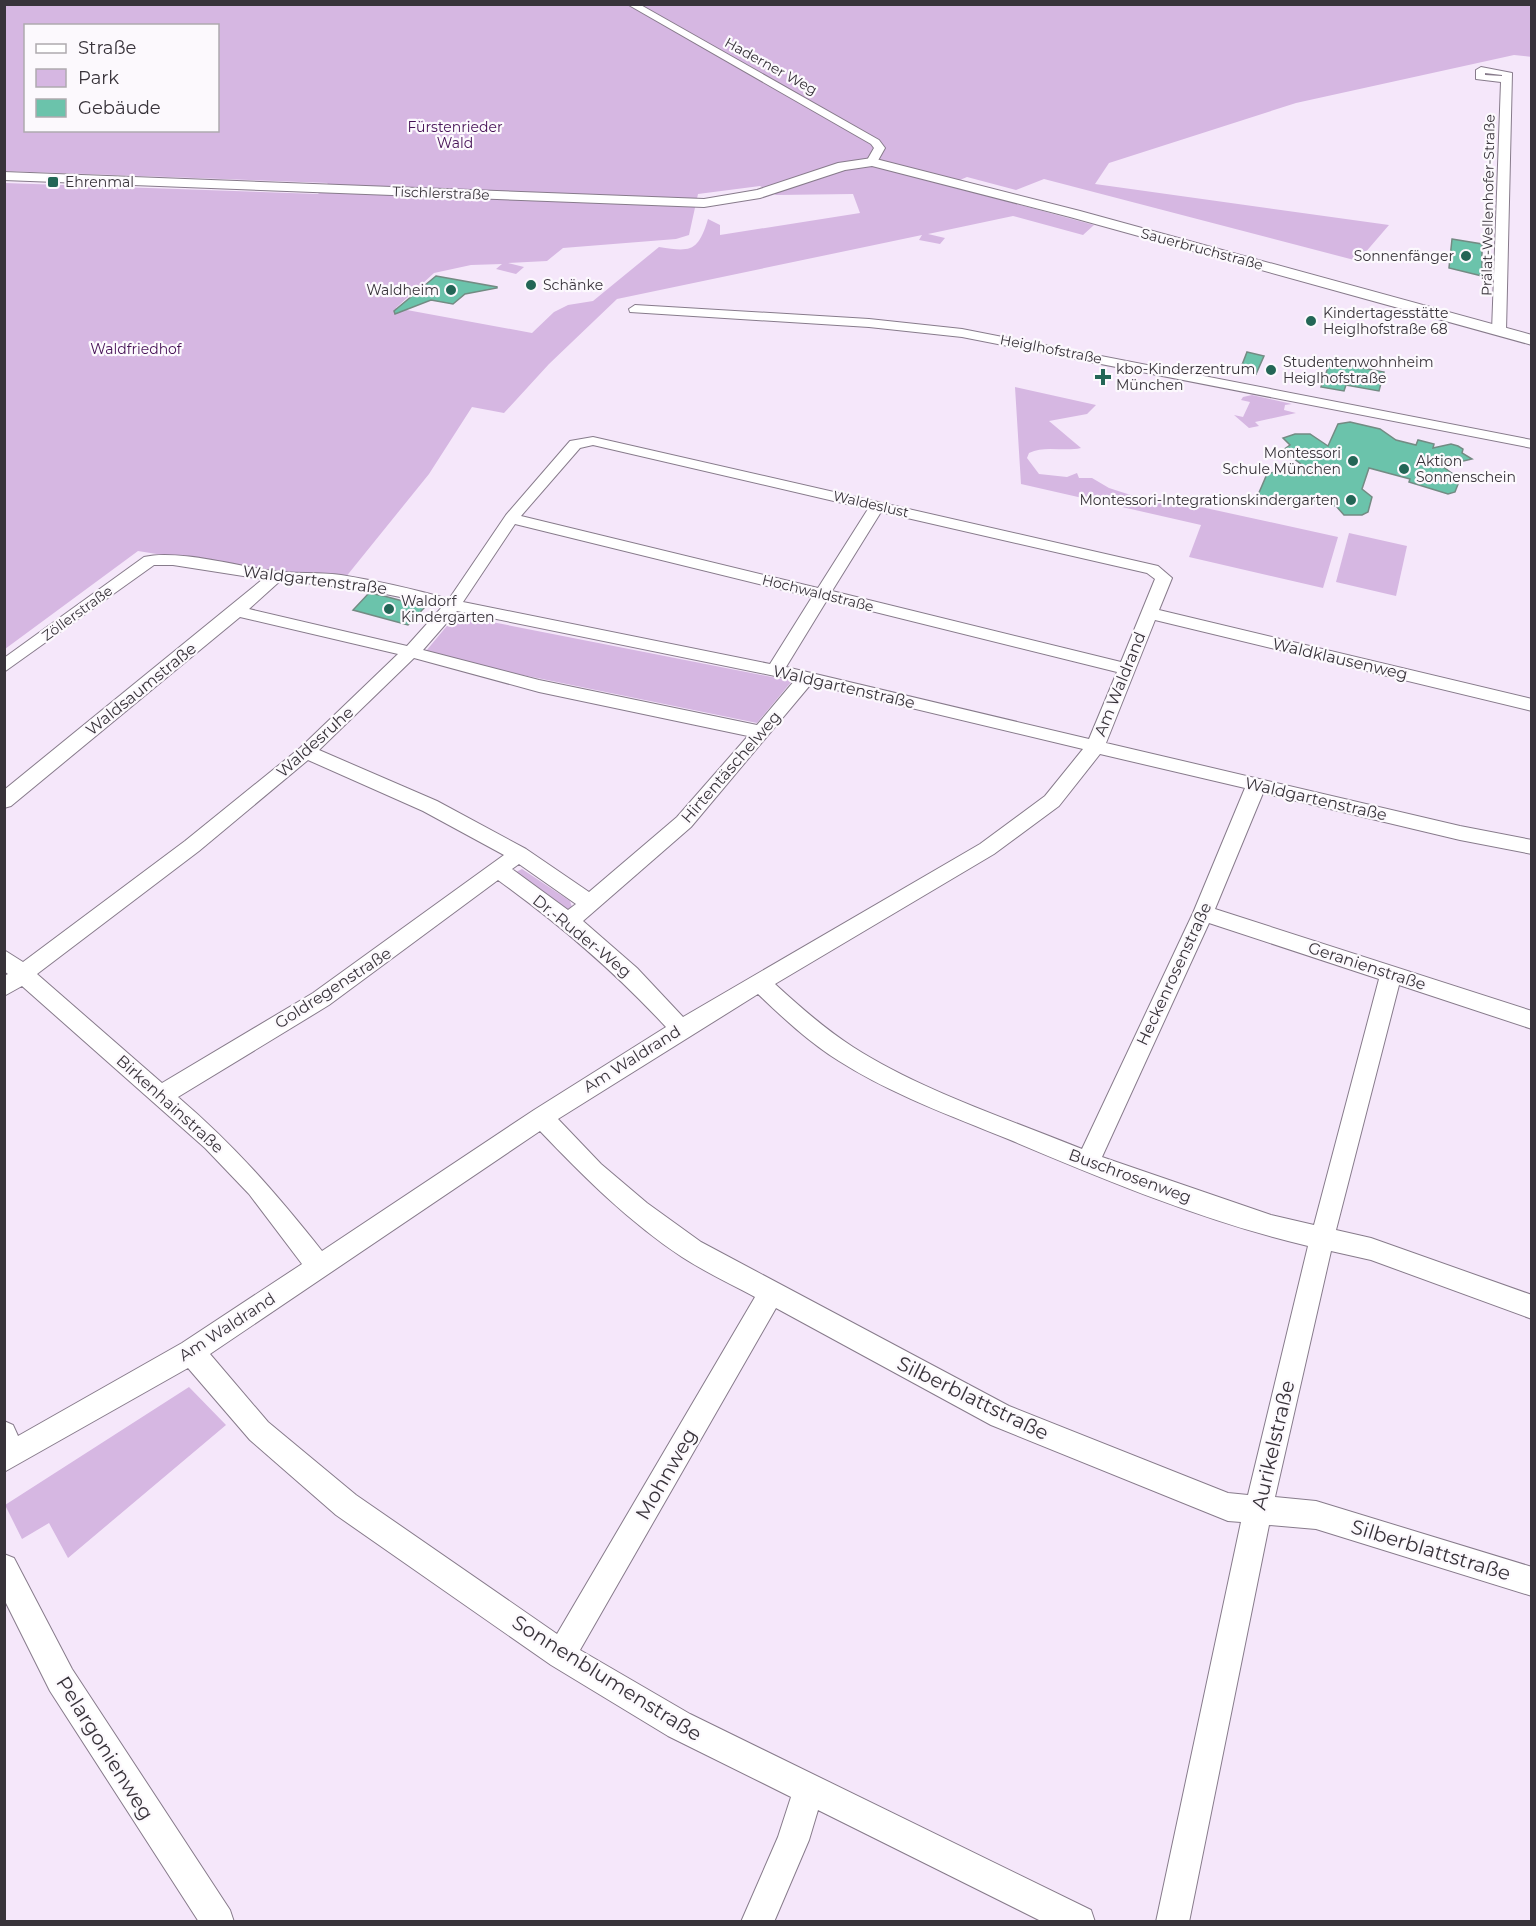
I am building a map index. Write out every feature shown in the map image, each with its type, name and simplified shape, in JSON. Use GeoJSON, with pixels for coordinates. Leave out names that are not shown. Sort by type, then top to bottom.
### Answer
{"type":"FeatureCollection","features":[{"type":"Feature","properties":{"kind":"street","name":"Haderner Weg"},"geometry":{"type":"LineString","coordinates":[[631,4],[875,142],[880,148],[872,162]]}},
{"type":"Feature","properties":{"kind":"street","name":"Prälat-Wellenhofer-Straße"},"geometry":{"type":"LineString","coordinates":[[1499,331],[1506,80]]}},
{"type":"Feature","properties":{"kind":"street","name":"Tischlerstraße"},"geometry":{"type":"LineString","coordinates":[[4,176],[704,203],[760,194],[843,166],[872,162]]}},
{"type":"Feature","properties":{"kind":"street","name":"Sauerbruchstraße"},"geometry":{"type":"LineString","coordinates":[[872,162],[972,186],[1532,340]]}},
{"type":"Feature","properties":{"kind":"street","name":"Heiglhofstraße"},"geometry":{"type":"LineString","coordinates":[[635,309],[860,323],[962,333],[1532,444]]}},
{"type":"Feature","properties":{"kind":"street","name":"Waldeslust"},"geometry":{"type":"LineString","coordinates":[[575,444],[594,441],[1152,569],[1164,578]]}},
{"type":"Feature","properties":{"kind":"street","name":"Waldesruhe"},"geometry":{"type":"LineString","coordinates":[[13,981],[192,846],[306,752],[411,652],[453,606],[511,518],[575,444]]}},
{"type":"Feature","properties":{"kind":"street"},"geometry":{"type":"LineString","coordinates":[[775,670],[877,506]]}},
{"type":"Feature","properties":{"kind":"street","name":"Hochwaldstraße"},"geometry":{"type":"LineString","coordinates":[[511,518],[1125,668]]}},
{"type":"Feature","properties":{"kind":"street","name":"Waldgartenstraße"},"geometry":{"type":"LineString","coordinates":[[150,560],[173,560],[276,576],[339,580],[404,591],[453,606],[775,670],[1460,833],[1532,847]]}},
{"type":"Feature","properties":{"kind":"street","name":"Zöllerstraße"},"geometry":{"type":"LineString","coordinates":[[4,667],[150,560]]}},
{"type":"Feature","properties":{"kind":"street","name":"Waldsaumstraße"},"geometry":{"type":"LineString","coordinates":[[4,801],[237,611],[276,576]]}},
{"type":"Feature","properties":{"kind":"street","name":"Am Waldrand"},"geometry":{"type":"LineString","coordinates":[[7,1449],[191,1352],[542,1116],[681,1029],[987,849],[1052,801],[1095,747],[1125,668],[1164,578]]}},
{"type":"Feature","properties":{"kind":"street"},"geometry":{"type":"LineString","coordinates":[[237,611],[411,652],[539,686],[760,732]]}},
{"type":"Feature","properties":{"kind":"street","name":"Waldklausenweg"},"geometry":{"type":"LineString","coordinates":[[1149,613],[1532,705]]}},
{"type":"Feature","properties":{"kind":"street","name":"Hirtentäschelweg"},"geometry":{"type":"LineString","coordinates":[[569,921],[684,822],[711,794],[807,678]]}},
{"type":"Feature","properties":{"kind":"street","name":"Dr.-Ruder-Weg"},"geometry":{"type":"LineString","coordinates":[[306,752],[430,806],[519,854],[590,903]]}},
{"type":"Feature","properties":{"kind":"street","name":"Heckenrosenstraße"},"geometry":{"type":"LineString","coordinates":[[1088,1162],[1203,913],[1252,798],[1255,784]]}},
{"type":"Feature","properties":{"kind":"street"},"geometry":{"type":"LineString","coordinates":[[498,869],[519,854]]}},
{"type":"Feature","properties":{"kind":"street","name":"Dr.-Ruder-Weg"},"geometry":{"type":"LineString","coordinates":[[498,869],[569,921],[630,974],[681,1029]]}},
{"type":"Feature","properties":{"kind":"street","name":"Goldregenstraße"},"geometry":{"type":"LineString","coordinates":[[160,1096],[321,999],[498,869]]}},
{"type":"Feature","properties":{"kind":"street","name":"Geranienstraße"},"geometry":{"type":"LineString","coordinates":[[1203,913],[1532,1020]]}},
{"type":"Feature","properties":{"kind":"street","name":"Birkenhainstraße"},"geometry":{"type":"LineString","coordinates":[[4,958],[13,981],[213,1140],[255,1184],[319,1266]]}},
{"type":"Feature","properties":{"kind":"street","name":"Aurikelstraße"},"geometry":{"type":"LineString","coordinates":[[1172,1922],[1258,1510],[1322,1239],[1391,973]]}},
{"type":"Feature","properties":{"kind":"street","name":"Buschrosenweg"},"geometry":{"type":"LineString","coordinates":[[759,983],[807,1026],[846,1054],[889,1078],[964,1111],[1088,1162],[1271,1226],[1371,1249],[1532,1307]]}},
{"type":"Feature","properties":{"kind":"street","name":"Silberblattstraße"},"geometry":{"type":"LineString","coordinates":[[542,1116],[593,1171],[638,1211],[692,1250],[1000,1416],[1228,1508],[1316,1515],[1508,1572],[1532,1582]]}},
{"type":"Feature","properties":{"kind":"street","name":"Mohnweg"},"geometry":{"type":"LineString","coordinates":[[561,1654],[771,1293]]}},
{"type":"Feature","properties":{"kind":"street","name":"Sonnenblumenstraße"},"geometry":{"type":"LineString","coordinates":[[191,1352],[259,1431],[346,1505],[561,1654],[678,1725],[1079,1922]]}},
{"type":"Feature","properties":{"kind":"street","name":"Pelargonienweg"},"geometry":{"type":"LineString","coordinates":[[4,1568],[61,1680],[218,1922]]}},
{"type":"Feature","properties":{"kind":"street"},"geometry":{"type":"LineString","coordinates":[[757,1922],[793,1840],[809,1791]]}},
{"type":"Feature","properties":{"kind":"green space"},"geometry":{"type":"Polygon","coordinates":[[[1531,4],[1532,57],[1514,55],[1296,103],[1109,163],[1095,184],[1389,225],[1358,261],[1044,179],[1016,190],[967,177],[948,185],[1094,225],[1083,235],[1013,216],[928,234],[945,238],[940,244],[919,240],[922,235],[617,299],[549,364],[504,413],[472,407],[429,474],[345,578],[274,573],[138,551],[5,649],[5,183],[318,194],[328,183],[5,171],[4,5],[1531,4]],[[760,186],[698,194],[689,235],[676,239],[563,248],[547,261],[508,263],[524,267],[516,274],[496,269],[502,264],[471,265],[434,273],[396,308],[532,333],[554,312],[568,305],[593,301],[659,247],[686,249],[697,244],[708,219],[720,225],[720,235],[860,213],[853,194],[776,195],[760,186]]]}},
{"type":"Feature","properties":{"kind":"green space"},"geometry":{"type":"Polygon","coordinates":[[[1015,387],[1096,405],[1087,414],[1049,421],[1081,448],[1041,449],[1029,453],[1027,458],[1039,474],[1067,477],[1077,473],[1079,478],[1092,478],[1109,488],[1146,500],[1206,495],[1201,507],[1338,537],[1323,588],[1189,557],[1201,525],[1021,484],[1015,387]]]}},
{"type":"Feature","properties":{"kind":"green space"},"geometry":{"type":"Polygon","coordinates":[[[1252,395],[1292,404],[1285,405],[1284,410],[1296,413],[1255,422],[1259,426],[1249,428],[1234,415],[1243,417],[1250,402],[1241,400],[1243,397],[1252,395]]]}},
{"type":"Feature","properties":{"kind":"green space"},"geometry":{"type":"Polygon","coordinates":[[[1349,533],[1407,546],[1396,596],[1336,582],[1349,533]]]}},
{"type":"Feature","properties":{"kind":"green space"},"geometry":{"type":"Polygon","coordinates":[[[456,615],[792,681],[757,723],[449,660],[426,651],[456,615]]]}},
{"type":"Feature","properties":{"kind":"green space"},"geometry":{"type":"Polygon","coordinates":[[[522,869],[570,901],[572,907],[566,911],[516,872],[522,869]]]}},
{"type":"Feature","properties":{"kind":"green space"},"geometry":{"type":"Polygon","coordinates":[[[189,1387],[226,1425],[68,1558],[49,1523],[22,1539],[5,1505],[189,1387]]]}},
{"type":"Feature","properties":{"kind":"building","name":"Sonnenfänger"},"geometry":{"type":"Polygon","coordinates":[[[1452,239],[1482,244],[1482,276],[1449,268],[1452,239]]]}},
{"type":"Feature","properties":{"kind":"building","name":"Waldheim"},"geometry":{"type":"Polygon","coordinates":[[[436,276],[497,288],[465,294],[453,304],[431,300],[395,314],[394,311],[436,276]]]}},
{"type":"Feature","properties":{"kind":"building"},"geometry":{"type":"Polygon","coordinates":[[[1247,352],[1264,356],[1256,374],[1240,370],[1247,352]]]}},
{"type":"Feature","properties":{"kind":"building"},"geometry":{"type":"Polygon","coordinates":[[[1330,362],[1384,372],[1379,391],[1346,385],[1344,391],[1321,387],[1330,362]]]}},
{"type":"Feature","properties":{"kind":"building","name":"Aktion Sonnenschein"},"geometry":{"type":"Polygon","coordinates":[[[1350,422],[1380,429],[1396,440],[1416,445],[1418,440],[1434,444],[1433,448],[1451,444],[1458,446],[1463,449],[1462,453],[1472,459],[1442,466],[1460,479],[1455,492],[1448,494],[1409,482],[1410,479],[1369,468],[1362,489],[1372,497],[1368,512],[1362,515],[1344,515],[1336,506],[1306,499],[1304,503],[1293,501],[1292,504],[1258,495],[1267,474],[1302,465],[1283,450],[1290,445],[1283,438],[1295,434],[1310,434],[1328,446],[1338,424],[1350,422]]]}},
{"type":"Feature","properties":{"kind":"building","name":"Waldorf Kindergarten"},"geometry":{"type":"Polygon","coordinates":[[[369,593],[425,607],[408,625],[353,610],[369,593]]]}},
{"type":"Feature","properties":{"kind":"place","name":"Ehrenmal"},"geometry":{"type":"Point","coordinates":[53,182]}},
{"type":"Feature","properties":{"kind":"place","name":"Sonnenfänger"},"geometry":{"type":"Point","coordinates":[1466,256]}},
{"type":"Feature","properties":{"kind":"place","name":"Schänke"},"geometry":{"type":"Point","coordinates":[531,285]}},
{"type":"Feature","properties":{"kind":"place","name":"Waldheim"},"geometry":{"type":"Point","coordinates":[451,290]}},
{"type":"Feature","properties":{"kind":"place","name":"Kindertagesstätte Heiglhofstraße 68"},"geometry":{"type":"Point","coordinates":[1311,321]}},
{"type":"Feature","properties":{"kind":"place","name":"Studentenwohnheim Heiglhofstraße"},"geometry":{"type":"Point","coordinates":[1271,370]}},
{"type":"Feature","properties":{"kind":"place","name":"kbo-Kinderzentrum München"},"geometry":{"type":"Point","coordinates":[1103,377]}},
{"type":"Feature","properties":{"kind":"place","name":"Montessori Schule München"},"geometry":{"type":"Point","coordinates":[1353,461]}},
{"type":"Feature","properties":{"kind":"place","name":"Aktion Sonnenschein"},"geometry":{"type":"Point","coordinates":[1404,469]}},
{"type":"Feature","properties":{"kind":"place","name":"Montessori-Integrationskindergarten"},"geometry":{"type":"Point","coordinates":[1351,500]}},
{"type":"Feature","properties":{"kind":"place","name":"Waldorf Kindergarten"},"geometry":{"type":"Point","coordinates":[389,609]}},
{"type":"Feature","properties":{"kind":"park label","name":"Fürstenrieder Wald"},"geometry":{"type":"Point","coordinates":[455,136]}},
{"type":"Feature","properties":{"kind":"park label","name":"Waldfriedhof"},"geometry":{"type":"Point","coordinates":[136,349]}}]}
